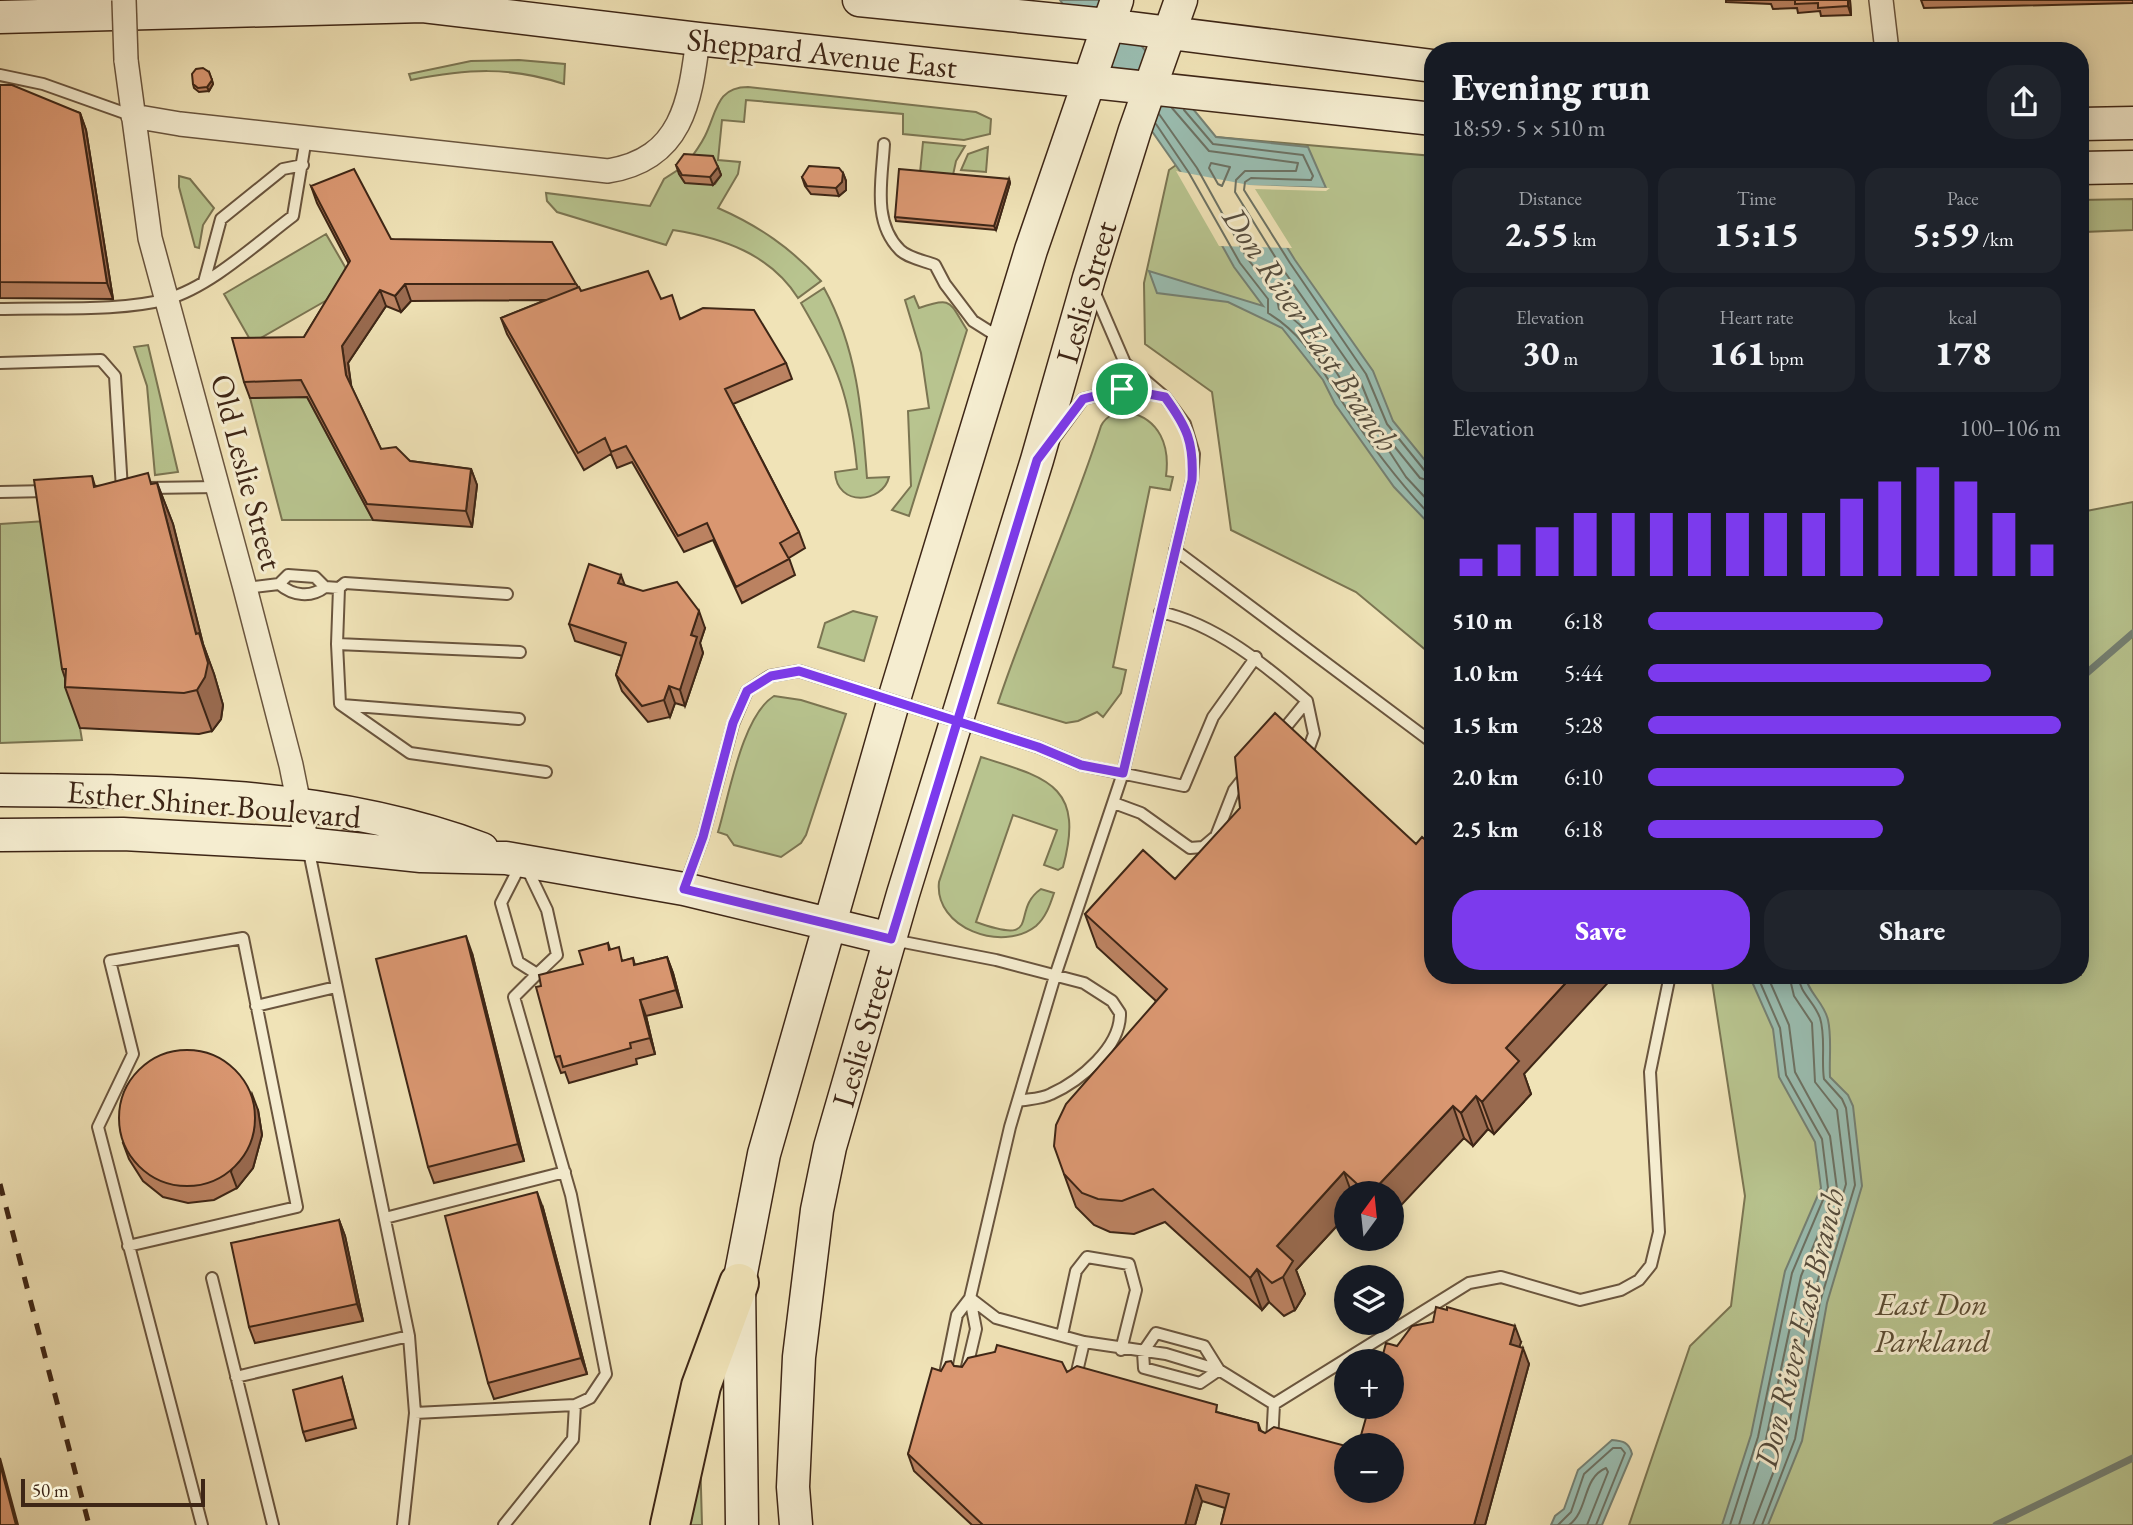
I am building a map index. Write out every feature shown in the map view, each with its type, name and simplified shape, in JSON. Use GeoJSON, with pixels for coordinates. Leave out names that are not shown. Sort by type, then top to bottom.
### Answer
{"type":"FeatureCollection","features":[{"type":"Feature","properties":{"kind":"highway"},"geometry":{"type":"LineString","coordinates":[[670,1525],[701,1385],[739,1283]]}},
{"type":"Feature","properties":{"kind":"main road","name":"Sheppard Avenue East"},"geometry":{"type":"LineString","coordinates":[[859,0],[1112,12],[1170,33],[1424,65]]}},
{"type":"Feature","properties":{"kind":"main road","name":"Leslie Street"},"geometry":{"type":"LineString","coordinates":[[796,1525],[793,1487],[799,1357],[817,1210],[830,1147],[1037,460],[1089,278],[1149,89],[1181,0]]}},
{"type":"Feature","properties":{"kind":"main road","name":"Sheppard Avenue East"},"geometry":{"type":"LineString","coordinates":[[0,17],[422,6],[698,39],[1424,118]]}},
{"type":"Feature","properties":{"kind":"main road","name":"Leslie Street"},"geometry":{"type":"LineString","coordinates":[[742,1525],[739,1283],[764,1154],[895,696],[1004,340],[1112,12]]}},
{"type":"Feature","properties":{"kind":"main road"},"geometry":{"type":"LineString","coordinates":[[2089,124],[2133,123]]}},
{"type":"Feature","properties":{"kind":"main road"},"geometry":{"type":"LineString","coordinates":[[2089,168],[2133,167]]}},
{"type":"Feature","properties":{"kind":"main road","name":"Esther Shiner Boulevard"},"geometry":{"type":"LineString","coordinates":[[0,790],[135,791],[356,813],[431,830],[515,859]]}},
{"type":"Feature","properties":{"kind":"main road","name":"Esther Shiner Boulevard"},"geometry":{"type":"LineString","coordinates":[[0,835],[123,834],[307,844],[421,856],[515,859],[684,889],[831,922],[891,939]]}},
{"type":"Feature","properties":{"kind":"street","name":"Old Leslie Street"},"geometry":{"type":"LineString","coordinates":[[124,0],[133,116],[150,238],[169,299],[245,588],[300,806],[307,844]]}},
{"type":"Feature","properties":{"kind":"street"},"geometry":{"type":"LineString","coordinates":[[1881,0],[1886,42]]}},
{"type":"Feature","properties":{"kind":"street"},"geometry":{"type":"LineString","coordinates":[[133,116],[608,171],[627,168],[664,145],[682,119],[692,91],[698,39]]}},
{"type":"Feature","properties":{"kind":"lane"},"geometry":{"type":"LineString","coordinates":[[0,75],[43,84],[133,116]]}},
{"type":"Feature","properties":{"kind":"lane"},"geometry":{"type":"LineString","coordinates":[[0,309],[141,304],[169,299],[204,282],[293,216],[306,138]]}},
{"type":"Feature","properties":{"kind":"lane"},"geometry":{"type":"LineString","coordinates":[[884,144],[880,201],[886,230],[902,251],[935,265],[945,284],[973,321],[1004,340]]}},
{"type":"Feature","properties":{"kind":"lane"},"geometry":{"type":"LineString","coordinates":[[204,282],[221,219],[283,169],[303,165]]}},
{"type":"Feature","properties":{"kind":"lane"},"geometry":{"type":"LineString","coordinates":[[965,1376],[976,1329],[970,1298],[1004,1149],[1055,976],[1123,773],[1192,480],[1194,454],[1185,424],[1165,397],[1125,363],[1089,278]]}},
{"type":"Feature","properties":{"kind":"lane"},"geometry":{"type":"LineString","coordinates":[[0,363],[101,360],[115,376],[122,489]]}},
{"type":"Feature","properties":{"kind":"lane"},"geometry":{"type":"LineString","coordinates":[[1037,460],[1083,399],[1122,389],[1165,397]]}},
{"type":"Feature","properties":{"kind":"lane"},"geometry":{"type":"LineString","coordinates":[[108,489],[218,487]]}},
{"type":"Feature","properties":{"kind":"lane"},"geometry":{"type":"LineString","coordinates":[[0,492],[54,490]]}},
{"type":"Feature","properties":{"kind":"lane"},"geometry":{"type":"LineString","coordinates":[[1175,550],[1424,736]]}},
{"type":"Feature","properties":{"kind":"lane"},"geometry":{"type":"LineString","coordinates":[[245,588],[279,584],[288,576],[315,577],[326,587]]}},
{"type":"Feature","properties":{"kind":"lane"},"geometry":{"type":"LineString","coordinates":[[279,584],[288,592],[310,594],[326,587],[339,588],[345,583],[507,594]]}},
{"type":"Feature","properties":{"kind":"lane"},"geometry":{"type":"LineString","coordinates":[[339,588],[337,643],[340,705]]}},
{"type":"Feature","properties":{"kind":"lane"},"geometry":{"type":"LineString","coordinates":[[1160,612],[1179,616],[1256,657],[1307,701],[1314,734],[1307,753]]}},
{"type":"Feature","properties":{"kind":"lane"},"geometry":{"type":"LineString","coordinates":[[337,643],[520,652]]}},
{"type":"Feature","properties":{"kind":"lane"},"geometry":{"type":"LineString","coordinates":[[684,889],[703,837],[733,723],[747,691],[771,676],[799,671],[1038,747],[1081,765],[1184,786],[1213,717],[1256,657]]}},
{"type":"Feature","properties":{"kind":"lane"},"geometry":{"type":"LineString","coordinates":[[1275,741],[1307,701]]}},
{"type":"Feature","properties":{"kind":"lane"},"geometry":{"type":"LineString","coordinates":[[340,705],[519,719]]}},
{"type":"Feature","properties":{"kind":"lane"},"geometry":{"type":"LineString","coordinates":[[340,705],[410,752],[546,772]]}},
{"type":"Feature","properties":{"kind":"lane"},"geometry":{"type":"LineString","coordinates":[[1114,803],[1141,813],[1190,848],[1203,847],[1216,836],[1234,790],[1251,770]]}},
{"type":"Feature","properties":{"kind":"lane"},"geometry":{"type":"LineString","coordinates":[[307,844],[409,1336],[415,1413],[403,1525]]}},
{"type":"Feature","properties":{"kind":"lane"},"geometry":{"type":"LineString","coordinates":[[515,859],[501,903],[518,962],[537,974]]}},
{"type":"Feature","properties":{"kind":"lane"},"geometry":{"type":"LineString","coordinates":[[415,1413],[575,1405],[590,1398],[606,1374],[565,1172],[514,997],[557,955],[547,909],[515,859]]}},
{"type":"Feature","properties":{"kind":"lane"},"geometry":{"type":"LineString","coordinates":[[128,1246],[297,1207],[243,938],[110,961],[133,1054],[98,1127],[128,1246],[202,1525]]}},
{"type":"Feature","properties":{"kind":"lane"},"geometry":{"type":"LineString","coordinates":[[891,939],[932,950],[996,960],[1084,983],[1112,1001],[1120,1013],[1116,1035],[1084,1074],[1049,1095],[1018,1101]]}},
{"type":"Feature","properties":{"kind":"lane"},"geometry":{"type":"LineString","coordinates":[[1274,1404],[1469,1283],[1501,1277],[1580,1300],[1621,1290],[1639,1280],[1651,1265],[1659,1232],[1650,1072],[1668,984]]}},
{"type":"Feature","properties":{"kind":"lane"},"geometry":{"type":"LineString","coordinates":[[256,1006],[336,987]]}},
{"type":"Feature","properties":{"kind":"lane"},"geometry":{"type":"LineString","coordinates":[[384,1218],[565,1172]]}},
{"type":"Feature","properties":{"kind":"lane"},"geometry":{"type":"LineString","coordinates":[[1062,1335],[1076,1271],[1087,1257],[1129,1264],[1136,1290],[1121,1350]]}},
{"type":"Feature","properties":{"kind":"lane"},"geometry":{"type":"LineString","coordinates":[[212,1278],[272,1525]]}},
{"type":"Feature","properties":{"kind":"lane"},"geometry":{"type":"LineString","coordinates":[[970,1298],[996,1318],[1121,1350],[1166,1354],[1219,1370],[1274,1404]]}},
{"type":"Feature","properties":{"kind":"lane"},"geometry":{"type":"LineString","coordinates":[[944,1380],[957,1314],[970,1298]]}},
{"type":"Feature","properties":{"kind":"lane"},"geometry":{"type":"LineString","coordinates":[[1156,1333],[1205,1346],[1219,1370],[1200,1383],[1144,1368],[1143,1352],[1156,1333]]}},
{"type":"Feature","properties":{"kind":"lane"},"geometry":{"type":"LineString","coordinates":[[236,1377],[409,1336]]}},
{"type":"Feature","properties":{"kind":"lane"},"geometry":{"type":"LineString","coordinates":[[1075,1381],[1084,1342]]}},
{"type":"Feature","properties":{"kind":"lane"},"geometry":{"type":"LineString","coordinates":[[1272,1442],[1274,1404]]}},
{"type":"Feature","properties":{"kind":"lane"},"geometry":{"type":"LineString","coordinates":[[504,1525],[573,1439],[575,1405]]}},
{"type":"Feature","properties":{"kind":"green space"},"geometry":{"type":"Polygon","coordinates":[[[519,60],[565,64],[564,84],[506,72],[451,73],[411,80],[409,74],[471,61],[519,60]]]}},
{"type":"Feature","properties":{"kind":"green space"},"geometry":{"type":"Polygon","coordinates":[[[737,88],[976,112],[991,119],[990,134],[964,140],[903,134],[903,114],[746,100],[744,122],[722,120],[718,160],[740,162],[738,174],[718,208],[774,239],[821,281],[798,298],[774,270],[744,250],[727,243],[673,230],[666,245],[557,212],[547,201],[546,193],[650,206],[664,179],[681,168],[680,175],[684,182],[715,184],[721,175],[717,166],[687,163],[703,140],[723,96],[737,88]]]}},
{"type":"Feature","properties":{"kind":"green space"},"geometry":{"type":"Polygon","coordinates":[[[1216,137],[1424,155],[1424,649],[1356,592],[1231,530],[1212,392],[1145,344],[1144,283],[1169,170],[1216,137]]]}},
{"type":"Feature","properties":{"kind":"green space"},"geometry":{"type":"Polygon","coordinates":[[[923,142],[965,146],[956,161],[953,175],[920,173],[923,142]]]}},
{"type":"Feature","properties":{"kind":"green space"},"geometry":{"type":"Polygon","coordinates":[[[988,147],[986,172],[961,170],[968,154],[988,147]]]}},
{"type":"Feature","properties":{"kind":"green space"},"geometry":{"type":"Polygon","coordinates":[[[179,176],[190,179],[214,208],[203,225],[199,248],[195,247],[179,187],[179,176]]]}},
{"type":"Feature","properties":{"kind":"green space"},"geometry":{"type":"Polygon","coordinates":[[[2133,199],[2133,230],[2089,232],[2089,200],[2133,199]]]}},
{"type":"Feature","properties":{"kind":"green space"},"geometry":{"type":"Polygon","coordinates":[[[326,234],[355,284],[252,343],[224,294],[326,234]]]}},
{"type":"Feature","properties":{"kind":"green space"},"geometry":{"type":"Polygon","coordinates":[[[824,288],[851,357],[860,404],[867,478],[889,477],[878,492],[860,498],[843,492],[838,484],[835,472],[857,469],[846,401],[833,364],[801,303],[824,288]]]}},
{"type":"Feature","properties":{"kind":"green space"},"geometry":{"type":"Polygon","coordinates":[[[914,296],[919,308],[938,302],[949,304],[967,330],[909,516],[892,510],[911,486],[908,411],[929,408],[921,353],[905,300],[914,296]]]}},
{"type":"Feature","properties":{"kind":"green space"},"geometry":{"type":"Polygon","coordinates":[[[148,345],[178,472],[155,475],[147,386],[134,347],[148,345]]]}},
{"type":"Feature","properties":{"kind":"green space"},"geometry":{"type":"Polygon","coordinates":[[[307,397],[373,520],[282,520],[250,398],[307,397]]]}},
{"type":"Feature","properties":{"kind":"green space"},"geometry":{"type":"Polygon","coordinates":[[[1128,412],[1148,421],[1161,435],[1166,454],[1166,476],[1173,477],[1170,490],[1150,487],[1113,667],[1126,670],[1121,693],[1103,717],[1097,712],[1078,721],[1066,723],[998,703],[1101,426],[1112,415],[1128,412]]]}},
{"type":"Feature","properties":{"kind":"green space","name":"East Don Parkland"},"geometry":{"type":"Polygon","coordinates":[[[2133,502],[2133,1525],[1629,1525],[1690,1346],[1731,1306],[1745,1196],[1712,984],[2089,984],[2089,510],[2133,502]]]}},
{"type":"Feature","properties":{"kind":"green space"},"geometry":{"type":"Polygon","coordinates":[[[46,521],[82,740],[0,743],[0,524],[46,521]]]}},
{"type":"Feature","properties":{"kind":"green space"},"geometry":{"type":"Polygon","coordinates":[[[853,611],[877,617],[864,661],[818,647],[825,623],[853,611]]]}},
{"type":"Feature","properties":{"kind":"green space"},"geometry":{"type":"Polygon","coordinates":[[[774,696],[801,700],[846,714],[806,835],[801,843],[781,857],[734,845],[727,835],[718,832],[745,738],[763,706],[774,696]]]}},
{"type":"Feature","properties":{"kind":"green space"},"geometry":{"type":"Polygon","coordinates":[[[981,757],[1042,780],[1055,790],[1064,802],[1069,819],[1069,840],[1063,867],[1058,870],[1044,865],[1057,830],[1013,815],[976,922],[997,929],[1018,928],[1032,898],[1041,889],[1054,893],[1045,915],[1036,926],[1022,934],[1006,937],[989,936],[959,923],[947,912],[940,898],[939,882],[981,757]]]}},
{"type":"Feature","properties":{"kind":"green space"},"geometry":{"type":"Polygon","coordinates":[[[700,1452],[702,1525],[684,1525],[700,1452]]]}},
{"type":"Feature","properties":{"kind":"water","name":"Don River East Branch"},"geometry":{"type":"Polygon","coordinates":[[[1060,0],[1104,0],[1216,137],[1308,147],[1326,188],[1249,186],[1295,260],[1373,371],[1393,421],[1424,459],[1424,519],[1394,487],[1335,404],[1323,380],[1282,328],[1228,302],[1157,293],[1149,271],[1263,306],[1234,267],[1184,177],[1060,0]]]}},
{"type":"Feature","properties":{"kind":"water","name":"Don River East Branch"},"geometry":{"type":"Polygon","coordinates":[[[1753,984],[1808,984],[1826,1014],[1830,1041],[1830,1077],[1848,1095],[1853,1106],[1862,1186],[1827,1303],[1802,1441],[1768,1525],[1722,1525],[1751,1435],[1785,1271],[1821,1188],[1815,1142],[1779,1077],[1773,1029],[1753,984]]]}},
{"type":"Feature","properties":{"kind":"water"},"geometry":{"type":"Polygon","coordinates":[[[1612,1440],[1625,1443],[1632,1454],[1602,1525],[1551,1525],[1555,1516],[1564,1509],[1578,1470],[1612,1440]]]}},
{"type":"Feature","properties":{"kind":"pier"},"geometry":{"type":"Polygon","coordinates":[[[1176,171],[1249,185],[1330,188],[1326,191],[1255,189],[1292,248],[1219,246],[1176,171]]]}},
{"type":"Feature","properties":{"kind":"building"},"geometry":{"type":"Polygon","coordinates":[[[1795,0],[1848,0],[1848,6],[1818,8],[1818,3],[1795,4],[1795,0]]]}},
{"type":"Feature","properties":{"kind":"building"},"geometry":{"type":"Polygon","coordinates":[[[203,68],[209,72],[212,80],[207,87],[198,88],[193,84],[192,74],[196,69],[203,68]]]}},
{"type":"Feature","properties":{"kind":"building"},"geometry":{"type":"Polygon","coordinates":[[[0,85],[12,85],[80,113],[107,283],[0,282],[0,85]]]}},
{"type":"Feature","properties":{"kind":"building"},"geometry":{"type":"Polygon","coordinates":[[[684,154],[713,156],[718,167],[710,177],[682,175],[676,165],[684,154]]]}},
{"type":"Feature","properties":{"kind":"building"},"geometry":{"type":"Polygon","coordinates":[[[809,166],[839,168],[843,173],[842,182],[836,188],[807,186],[802,177],[809,166]]]}},
{"type":"Feature","properties":{"kind":"building"},"geometry":{"type":"Polygon","coordinates":[[[354,169],[391,239],[552,242],[576,284],[405,284],[395,296],[380,290],[342,346],[346,375],[381,449],[396,447],[410,461],[471,469],[466,511],[367,504],[301,380],[244,382],[232,338],[304,337],[350,261],[311,186],[354,169]]]}},
{"type":"Feature","properties":{"kind":"building"},"geometry":{"type":"Polygon","coordinates":[[[899,169],[1009,179],[994,226],[895,217],[899,169]]]}},
{"type":"Feature","properties":{"kind":"building"},"geometry":{"type":"Polygon","coordinates":[[[648,271],[661,299],[672,295],[680,319],[703,308],[754,310],[786,363],[725,389],[799,532],[780,543],[789,559],[736,587],[707,523],[678,536],[626,446],[611,452],[605,438],[578,453],[501,318],[579,287],[581,291],[648,271]]]}},
{"type":"Feature","properties":{"kind":"building"},"geometry":{"type":"Polygon","coordinates":[[[148,473],[151,484],[157,483],[196,634],[199,633],[208,663],[205,677],[197,690],[184,693],[65,687],[66,669],[62,669],[34,480],[92,476],[94,487],[148,473]]]}},
{"type":"Feature","properties":{"kind":"building"},"geometry":{"type":"Polygon","coordinates":[[[589,564],[621,575],[618,583],[643,591],[677,582],[699,611],[691,635],[697,637],[680,690],[669,686],[664,700],[642,706],[616,675],[626,643],[569,624],[589,564]]]}},
{"type":"Feature","properties":{"kind":"building"},"geometry":{"type":"Polygon","coordinates":[[[1275,713],[1416,844],[1422,837],[1424,839],[1424,984],[1565,984],[1506,1048],[1519,1061],[1482,1102],[1476,1096],[1461,1113],[1453,1106],[1382,1181],[1354,1181],[1344,1172],[1334,1181],[1277,1246],[1293,1261],[1283,1277],[1272,1283],[1257,1269],[1250,1278],[1153,1189],[1122,1201],[1098,1199],[1082,1193],[1064,1174],[1054,1146],[1056,1125],[1066,1104],[1167,989],[1085,914],[1143,850],[1175,879],[1240,808],[1235,757],[1275,713]]]}},
{"type":"Feature","properties":{"kind":"building"},"geometry":{"type":"Polygon","coordinates":[[[466,936],[518,1144],[428,1167],[376,959],[466,936]]]}},
{"type":"Feature","properties":{"kind":"building"},"geometry":{"type":"Polygon","coordinates":[[[608,943],[609,950],[619,947],[622,961],[633,958],[634,965],[667,957],[676,990],[640,1000],[650,1038],[630,1043],[631,1048],[563,1067],[560,1056],[555,1057],[536,987],[541,986],[539,975],[583,964],[579,951],[608,943]]]}},
{"type":"Feature","properties":{"kind":"building"},"geometry":{"type":"Polygon","coordinates":[[[187,1050],[213,1055],[235,1070],[250,1092],[255,1118],[250,1144],[235,1166],[213,1181],[187,1186],[161,1181],[139,1166],[124,1144],[119,1118],[124,1092],[139,1070],[161,1055],[187,1050]]]}},
{"type":"Feature","properties":{"kind":"building"},"geometry":{"type":"Polygon","coordinates":[[[537,1192],[581,1358],[488,1383],[445,1216],[537,1192]]]}},
{"type":"Feature","properties":{"kind":"building"},"geometry":{"type":"Polygon","coordinates":[[[339,1220],[357,1304],[249,1327],[231,1243],[339,1220]]]}},
{"type":"Feature","properties":{"kind":"building"},"geometry":{"type":"Polygon","coordinates":[[[1436,1307],[1447,1310],[1447,1307],[1515,1326],[1510,1344],[1523,1348],[1474,1525],[1221,1525],[1229,1494],[1196,1485],[1185,1525],[983,1525],[908,1454],[932,1368],[941,1371],[946,1362],[951,1361],[954,1366],[962,1367],[968,1358],[995,1352],[997,1345],[1062,1362],[1067,1372],[1077,1366],[1217,1405],[1216,1412],[1258,1423],[1259,1430],[1265,1433],[1274,1427],[1334,1443],[1334,1503],[1404,1503],[1404,1433],[1362,1433],[1366,1419],[1404,1419],[1404,1349],[1384,1349],[1386,1343],[1397,1346],[1412,1326],[1433,1322],[1436,1307]]]}},
{"type":"Feature","properties":{"kind":"building"},"geometry":{"type":"Polygon","coordinates":[[[342,1377],[353,1419],[303,1432],[293,1390],[342,1377]]]}},
{"type":"Feature","properties":{"kind":"building"},"geometry":{"type":"Polygon","coordinates":[[[0,1464],[16,1525],[0,1525],[0,1464]]]}},
{"type":"Feature","properties":{"kind":"waterway"},"geometry":{"type":"LineString","coordinates":[[2089,671],[2133,633]]}},
{"type":"Feature","properties":{"kind":"waterway"},"geometry":{"type":"LineString","coordinates":[[1996,1525],[2133,1458]]}},
{"type":"Feature","properties":{"kind":"railway"},"geometry":{"type":"LineString","coordinates":[[0,1184],[89,1525]]}},
{"type":"Feature","properties":{"kind":"route"},"geometry":{"type":"LineString","coordinates":[[1122,389],[1083,399],[1037,460],[995,592],[965,692],[934,792],[891,939],[831,922],[684,889],[703,837],[733,723],[747,691],[771,676],[799,671],[878,696],[958,721],[1038,747],[1081,765],[1123,773],[1192,480],[1194,454],[1185,424],[1165,397],[1122,389]]}}]}
